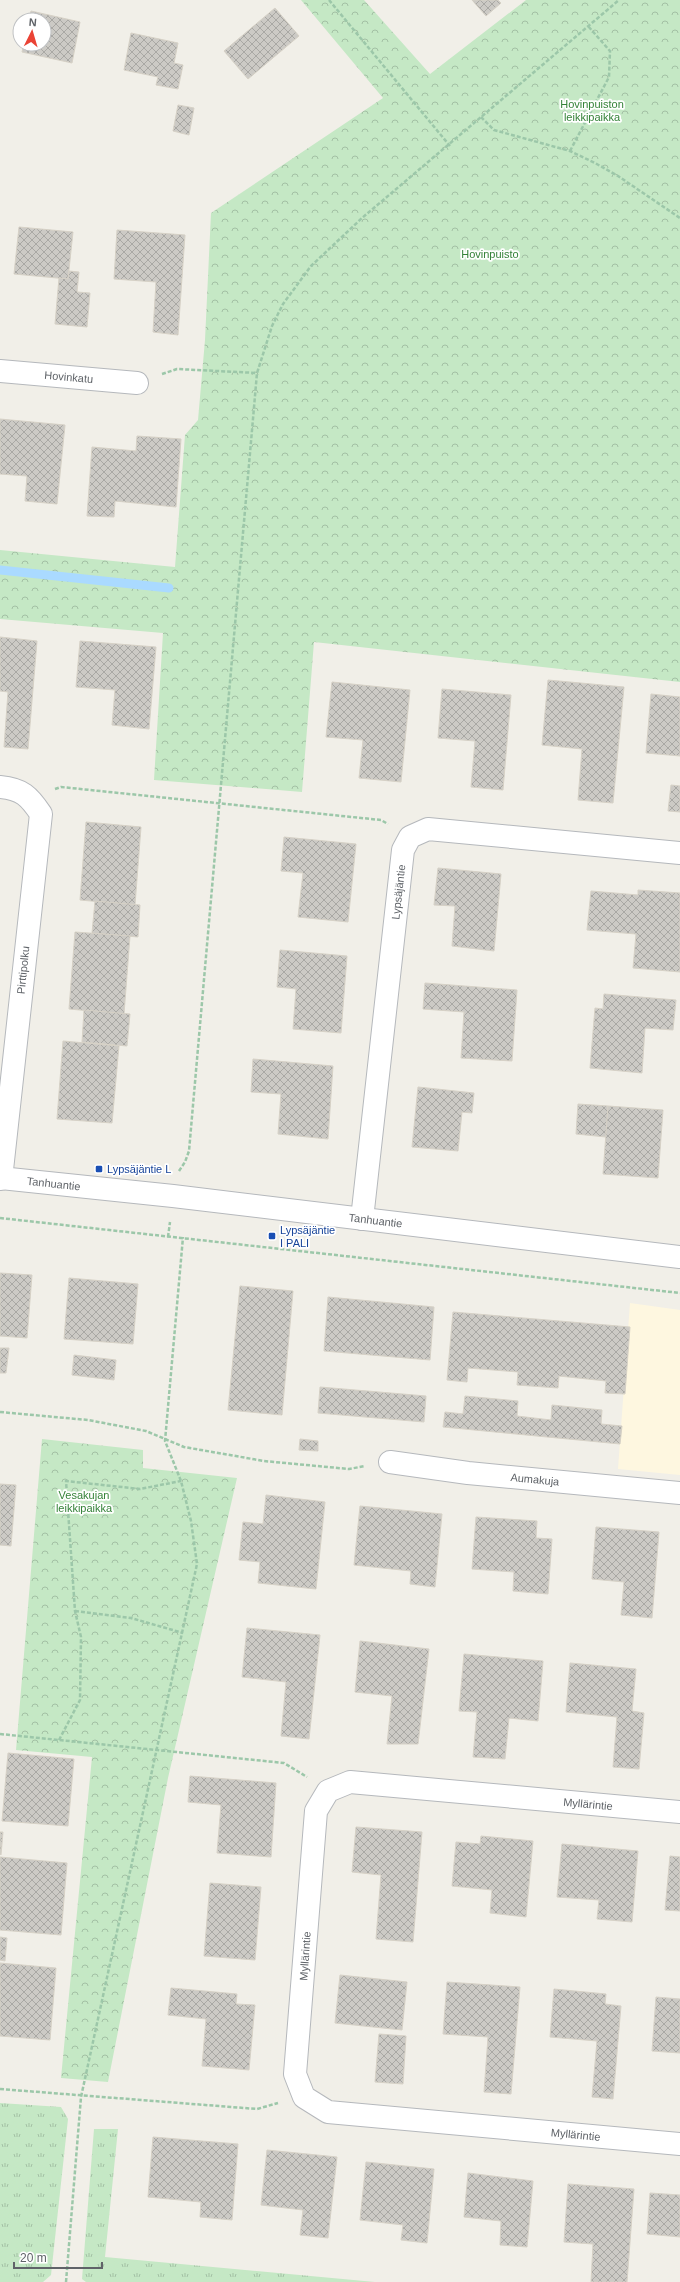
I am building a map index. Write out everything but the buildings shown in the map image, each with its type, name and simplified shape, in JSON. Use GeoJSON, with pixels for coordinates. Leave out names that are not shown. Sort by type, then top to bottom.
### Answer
{"type":"FeatureCollection","features":[{"type":"Feature","properties":{"kind":"street","name":"Hovinkatu"},"geometry":{"type":"LineString","coordinates":[[0,371],[137,383]]}},
{"type":"Feature","properties":{"kind":"street"},"geometry":{"type":"LineString","coordinates":[[0,787],[13,788],[30,797]]}},
{"type":"Feature","properties":{"kind":"street","name":"Pirttipolku"},"geometry":{"type":"LineString","coordinates":[[1,1178],[41,814],[30,797]]}},
{"type":"Feature","properties":{"kind":"street"},"geometry":{"type":"LineString","coordinates":[[410,836],[428,829],[680,853]]}},
{"type":"Feature","properties":{"kind":"street","name":"Lypsäjäntie"},"geometry":{"type":"LineString","coordinates":[[362,1219],[403,850],[410,836]]}},
{"type":"Feature","properties":{"kind":"street","name":"Tanhuantie"},"geometry":{"type":"LineString","coordinates":[[1,1178],[173,1196],[680,1257]]}},
{"type":"Feature","properties":{"kind":"street","name":"Aumakuja"},"geometry":{"type":"LineString","coordinates":[[390,1462],[468,1473],[680,1493]]}},
{"type":"Feature","properties":{"kind":"street","name":"Myllärintie"},"geometry":{"type":"LineString","coordinates":[[680,1812],[350,1782],[328,1791],[316,1811],[295,2074],[304,2096],[328,2112],[680,2144]]}},
{"type":"Feature","properties":{"kind":"path"},"geometry":{"type":"LineString","coordinates":[[329,0],[450,146]]}},
{"type":"Feature","properties":{"kind":"path"},"geometry":{"type":"LineString","coordinates":[[176,1174],[185,1162],[189,1151],[256,373],[272,326],[283,304],[311,266],[362,218],[450,146],[481,117],[618,0]]}},
{"type":"Feature","properties":{"kind":"path"},"geometry":{"type":"LineString","coordinates":[[570,151],[609,77],[610,51],[588,26]]}},
{"type":"Feature","properties":{"kind":"path"},"geometry":{"type":"LineString","coordinates":[[481,117],[494,130],[570,151],[618,176],[680,218]]}},
{"type":"Feature","properties":{"kind":"path"},"geometry":{"type":"LineString","coordinates":[[137,383],[177,369],[256,373]]}},
{"type":"Feature","properties":{"kind":"path"},"geometry":{"type":"LineString","coordinates":[[30,797],[61,787],[381,820],[410,836]]}},
{"type":"Feature","properties":{"kind":"path"},"geometry":{"type":"LineString","coordinates":[[0,1218],[680,1293]]}},
{"type":"Feature","properties":{"kind":"path"},"geometry":{"type":"LineString","coordinates":[[66,2282],[81,2097],[155,1751],[183,1633],[197,1564],[195,1542],[180,1481],[165,1441],[183,1237]]}},
{"type":"Feature","properties":{"kind":"path"},"geometry":{"type":"LineString","coordinates":[[0,1412],[88,1420],[146,1431],[165,1441],[184,1448],[264,1461],[350,1469],[390,1462]]}},
{"type":"Feature","properties":{"kind":"path"},"geometry":{"type":"LineString","coordinates":[[59,1740],[80,1700],[81,1637],[75,1611],[66,1481],[140,1489],[180,1481]]}},
{"type":"Feature","properties":{"kind":"path"},"geometry":{"type":"LineString","coordinates":[[75,1611],[131,1618],[183,1633]]}},
{"type":"Feature","properties":{"kind":"path"},"geometry":{"type":"LineString","coordinates":[[0,1734],[284,1763],[328,1791]]}},
{"type":"Feature","properties":{"kind":"path"},"geometry":{"type":"LineString","coordinates":[[0,2089],[81,2097],[257,2109],[304,2096]]}},
{"type":"Feature","properties":{"kind":"shaded area"},"geometry":{"type":"Polygon","coordinates":[[[630,1303],[680,1310],[680,1475],[618,1469],[630,1303]]]}},
{"type":"Feature","properties":{"kind":"green space"},"geometry":{"type":"Polygon","coordinates":[[[301,0],[364,0],[430,74],[526,0],[680,0],[680,682],[314,642],[302,792],[154,780],[163,633],[0,619],[0,550],[175,567],[185,435],[198,420],[205,340],[211,213],[383,98],[301,0]]]}},
{"type":"Feature","properties":{"kind":"green space","name":"Vesakujan leikkipaikka"},"geometry":{"type":"Polygon","coordinates":[[[42,1439],[143,1450],[143,1468],[237,1478],[168,1778],[108,2082],[61,2078],[92,1757],[16,1750],[42,1439]]]}},
{"type":"Feature","properties":{"kind":"green space"},"geometry":{"type":"Polygon","coordinates":[[[0,2103],[61,2107],[68,2119],[51,2275],[43,2282],[0,2282],[0,2103]]]}},
{"type":"Feature","properties":{"kind":"green space"},"geometry":{"type":"Polygon","coordinates":[[[94,2129],[118,2129],[105,2257],[375,2282],[86,2282],[82,2279],[94,2129]]]}},
{"type":"Feature","properties":{"kind":"waterway"},"geometry":{"type":"LineString","coordinates":[[0,570],[169,588]]}},
{"type":"Feature","properties":{"kind":"place","name":"Lypsäjäntie L"},"geometry":{"type":"Point","coordinates":[99,1169]}},
{"type":"Feature","properties":{"kind":"place","name":"Lypsäjäntie I PALI"},"geometry":{"type":"Point","coordinates":[272,1236]}},
{"type":"Feature","properties":{"kind":"park label","name":"Hovinpuiston leikkipaikka"},"geometry":{"type":"Point","coordinates":[592,110]}},
{"type":"Feature","properties":{"kind":"park label","name":"Hovinpuisto"},"geometry":{"type":"Point","coordinates":[490,254]}}]}
